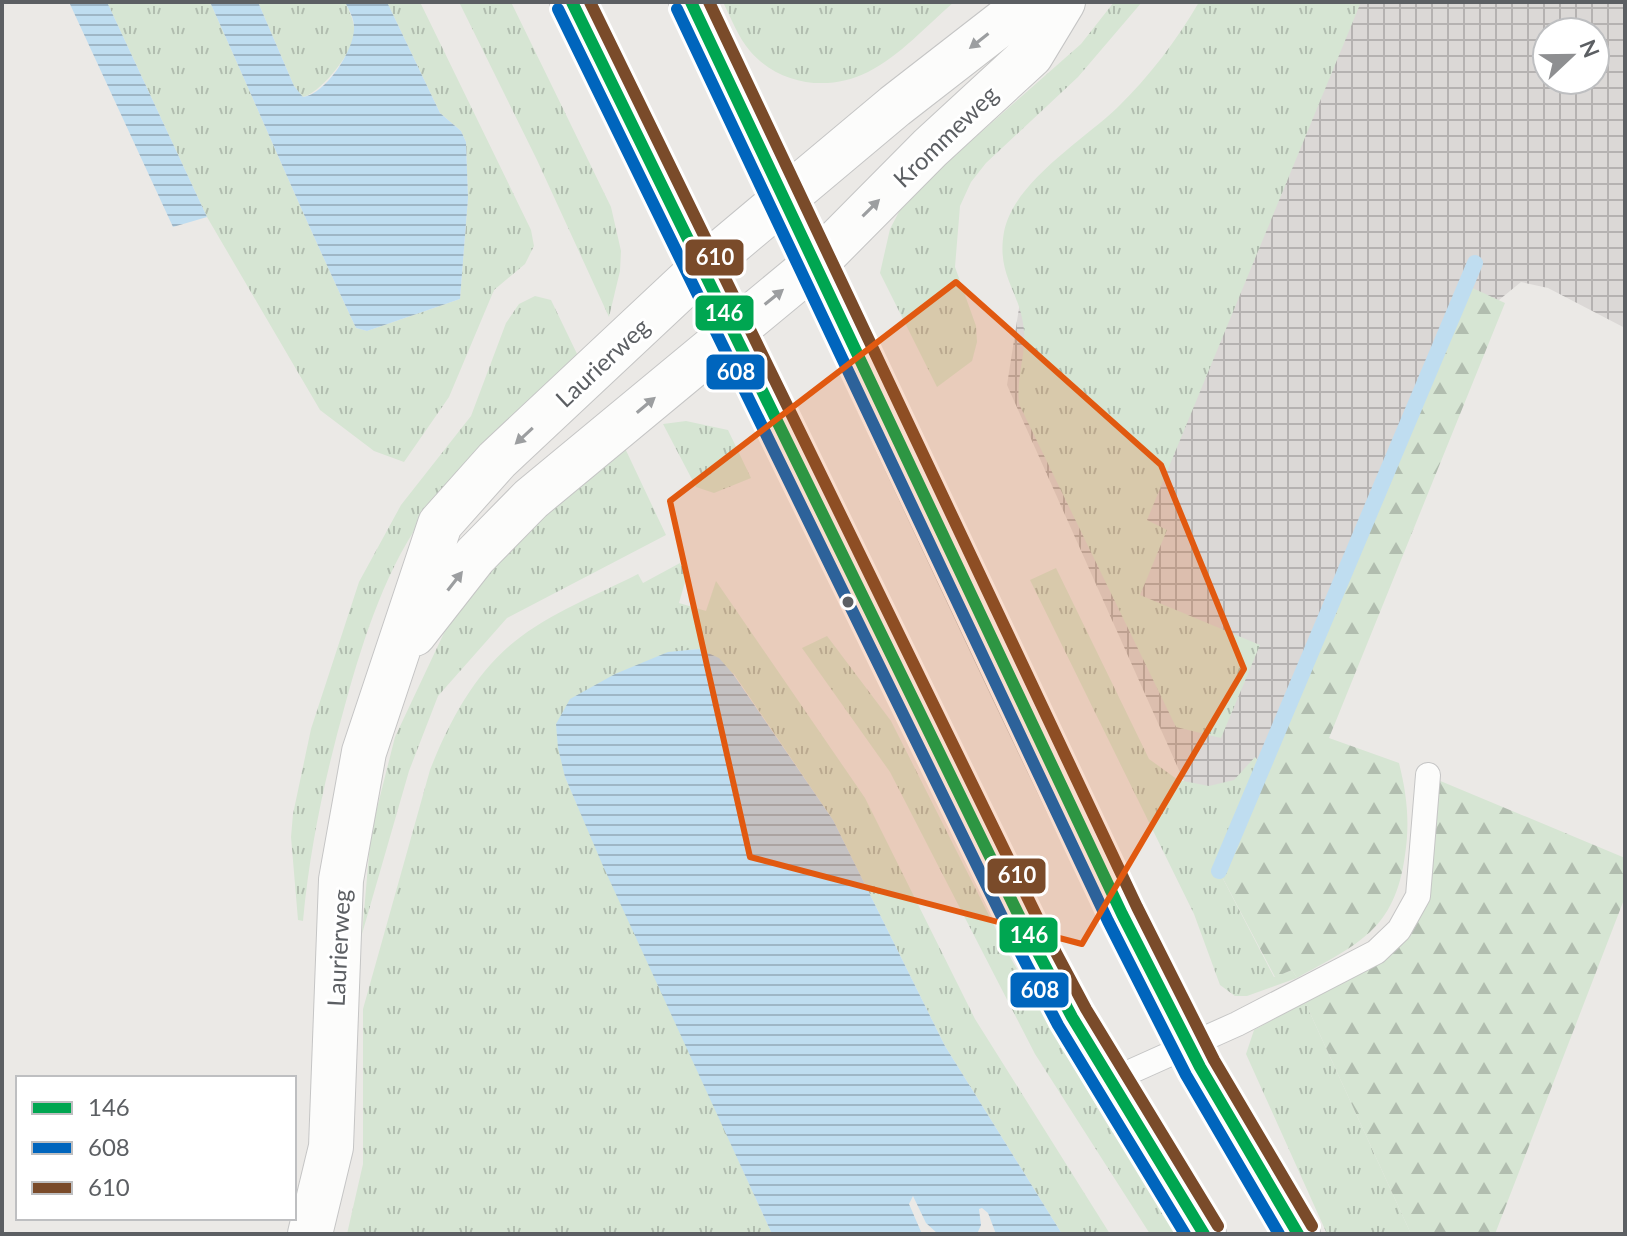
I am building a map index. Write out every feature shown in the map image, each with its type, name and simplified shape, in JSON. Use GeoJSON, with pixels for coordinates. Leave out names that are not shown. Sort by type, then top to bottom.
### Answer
{"type":"FeatureCollection","features":[{"type":"Feature","properties":{"kind":"street"},"geometry":{"type":"LineString","coordinates":[[572,2],[1024,926],[1072,1017],[1204,1234]]}},
{"type":"Feature","properties":{"kind":"street"},"geometry":{"type":"LineString","coordinates":[[691,2],[786,197],[922,498],[1188,1046],[1298,1234]]}},
{"type":"Feature","properties":{"kind":"street","name":"Krommeweg"},"geometry":{"type":"LineString","coordinates":[[703,267],[1007,19],[1046,2]]}},
{"type":"Feature","properties":{"kind":"street","name":"Krommeweg"},"geometry":{"type":"LineString","coordinates":[[733,331],[816,263],[930,148],[1031,55],[1063,2]]}},
{"type":"Feature","properties":{"kind":"street","name":"Laurierweg"},"geometry":{"type":"LineString","coordinates":[[310,1234],[331,1147],[341,880],[364,752],[390,665],[440,524],[497,460],[703,267]]}},
{"type":"Feature","properties":{"kind":"street","name":"Laurierweg"},"geometry":{"type":"LineString","coordinates":[[390,665],[475,556],[531,499],[733,331]]}},
{"type":"Feature","properties":{"kind":"lane"},"geometry":{"type":"LineString","coordinates":[[1112,1080],[1188,1046],[1376,952],[1399,930],[1418,896],[1428,775]]}},
{"type":"Feature","properties":{"kind":"highlighted area"},"geometry":{"type":"Polygon","coordinates":[[[956,282],[1161,465],[1244,669],[1082,944],[750,857],[670,501],[956,282]]]}},
{"type":"Feature","properties":{"kind":"shaded area"},"geometry":{"type":"Polygon","coordinates":[[[1222,2],[1625,2],[1625,328],[1548,288],[1521,282],[1472,322],[1229,882],[1007,385],[1034,212],[1222,2]]]}},
{"type":"Feature","properties":{"kind":"green space"},"geometry":{"type":"Polygon","coordinates":[[[107,2],[210,2],[356,328],[367,331],[460,299],[468,198],[466,142],[461,131],[440,113],[387,2],[420,2],[531,230],[534,246],[525,264],[494,290],[449,397],[404,462],[374,451],[320,410],[207,217],[107,2]]]}},
{"type":"Feature","properties":{"kind":"green space"},"geometry":{"type":"Polygon","coordinates":[[[258,2],[345,2],[354,25],[350,47],[340,65],[309,95],[302,97],[294,86],[258,2]]]}},
{"type":"Feature","properties":{"kind":"green space"},"geometry":{"type":"Polygon","coordinates":[[[459,2],[511,2],[611,207],[621,251],[620,271],[609,317],[537,160],[459,2]]]}},
{"type":"Feature","properties":{"kind":"green space"},"geometry":{"type":"Polygon","coordinates":[[[723,2],[954,2],[880,65],[853,78],[821,83],[790,78],[762,62],[742,40],[723,2]]]}},
{"type":"Feature","properties":{"kind":"green space"},"geometry":{"type":"Polygon","coordinates":[[[1114,2],[1142,2],[1078,77],[986,163],[971,182],[960,206],[955,267],[976,326],[977,342],[972,361],[937,387],[880,273],[890,229],[903,204],[1081,44],[1114,2]]]}},
{"type":"Feature","properties":{"kind":"green space"},"geometry":{"type":"Polygon","coordinates":[[[1199,2],[1361,2],[1147,520],[1167,530],[1140,595],[1260,645],[1221,738],[1176,727],[1019,404],[1024,331],[1003,261],[1002,247],[1010,214],[1034,180],[1140,84],[1172,44],[1199,2]]]}},
{"type":"Feature","properties":{"kind":"green space"},"geometry":{"type":"Polygon","coordinates":[[[1466,285],[1505,303],[1329,738],[1399,763],[1407,820],[1407,843],[1400,880],[1383,918],[1355,944],[1297,978],[1292,970],[1275,977],[1219,871],[1466,285]]]}},
{"type":"Feature","properties":{"kind":"green space"},"geometry":{"type":"Polygon","coordinates":[[[535,296],[551,300],[579,358],[462,469],[428,510],[396,562],[362,646],[345,705],[319,812],[303,921],[298,920],[291,837],[293,814],[311,729],[359,582],[401,505],[471,416],[506,323],[519,304],[535,296]]]}},
{"type":"Feature","properties":{"kind":"green space"},"geometry":{"type":"Polygon","coordinates":[[[686,421],[728,430],[751,478],[714,493],[696,487],[663,424],[686,421]]]}},
{"type":"Feature","properties":{"kind":"green space"},"geometry":{"type":"Polygon","coordinates":[[[623,444],[666,535],[507,618],[438,696],[409,771],[362,934],[371,832],[395,737],[451,618],[500,555],[623,444]]]}},
{"type":"Feature","properties":{"kind":"green space"},"geometry":{"type":"Polygon","coordinates":[[[680,563],[687,575],[679,603],[706,611],[716,581],[865,798],[975,1019],[1110,1234],[1062,1234],[945,1046],[833,820],[734,674],[699,649],[677,652],[639,665],[606,685],[556,724],[565,777],[772,1234],[347,1234],[363,1164],[363,1009],[430,770],[445,735],[475,684],[514,642],[558,613],[638,574],[643,583],[680,563]]]}},
{"type":"Feature","properties":{"kind":"green space"},"geometry":{"type":"Polygon","coordinates":[[[1056,568],[1149,759],[1178,780],[1209,786],[1234,780],[1255,757],[1264,766],[1219,871],[1274,977],[1292,970],[1297,978],[1247,996],[1235,996],[1220,985],[1194,914],[1030,580],[1056,568]]]}},
{"type":"Feature","properties":{"kind":"green space"},"geometry":{"type":"Polygon","coordinates":[[[827,636],[891,721],[1009,955],[1106,1122],[1180,1234],[1150,1234],[1035,1054],[890,772],[802,648],[827,636]]]}},
{"type":"Feature","properties":{"kind":"green space"},"geometry":{"type":"Polygon","coordinates":[[[1438,780],[1625,858],[1625,897],[1495,1234],[1411,1234],[1305,1002],[1376,962],[1397,943],[1438,780]]]}},
{"type":"Feature","properties":{"kind":"green space"},"geometry":{"type":"Polygon","coordinates":[[[1305,1002],[1411,1234],[1327,1234],[1246,1054],[1254,1030],[1305,1002]]]}},
{"type":"Feature","properties":{"kind":"water"},"geometry":{"type":"Polygon","coordinates":[[[69,2],[107,2],[207,217],[173,227],[69,2]]]}},
{"type":"Feature","properties":{"kind":"water"},"geometry":{"type":"Polygon","coordinates":[[[210,2],[258,2],[294,86],[303,97],[321,88],[330,79],[350,47],[354,24],[345,2],[387,2],[440,113],[461,131],[466,142],[468,198],[460,299],[367,331],[356,328],[210,2]]]}},
{"type":"Feature","properties":{"kind":"water"},"geometry":{"type":"Polygon","coordinates":[[[699,649],[719,658],[733,674],[833,820],[945,1046],[1062,1234],[996,1234],[988,1213],[982,1208],[979,1209],[981,1225],[977,1234],[938,1234],[926,1223],[913,1196],[909,1204],[922,1234],[772,1234],[603,866],[565,777],[558,748],[556,724],[570,699],[615,674],[668,652],[699,649]]]}},
{"type":"Feature","properties":{"kind":"waterway"},"geometry":{"type":"LineString","coordinates":[[1219,871],[1475,263]]}},
{"type":"Feature","properties":{"kind":"transit line","name":"146"},"geometry":{"type":"LineString","coordinates":[[572,2],[1024,926],[1072,1017],[1204,1234]]}},
{"type":"Feature","properties":{"kind":"transit line","name":"610"},"geometry":{"type":"LineString","coordinates":[[590,2],[1038,919],[1086,1009],[1218,1226]]}},
{"type":"Feature","properties":{"kind":"transit line","name":"146"},"geometry":{"type":"LineString","coordinates":[[691,2],[1122,914],[1200,1067],[1298,1234]]}},
{"type":"Feature","properties":{"kind":"transit line","name":"610"},"geometry":{"type":"LineString","coordinates":[[709,2],[1137,907],[1214,1060],[1312,1226]]}},
{"type":"Feature","properties":{"kind":"transit line","name":"608"},"geometry":{"type":"LineString","coordinates":[[558,9],[1010,933],[1058,1025],[1185,1234]]}},
{"type":"Feature","properties":{"kind":"transit line","name":"608"},"geometry":{"type":"LineString","coordinates":[[677,9],[1108,921],[1186,1075],[1279,1234]]}}]}
